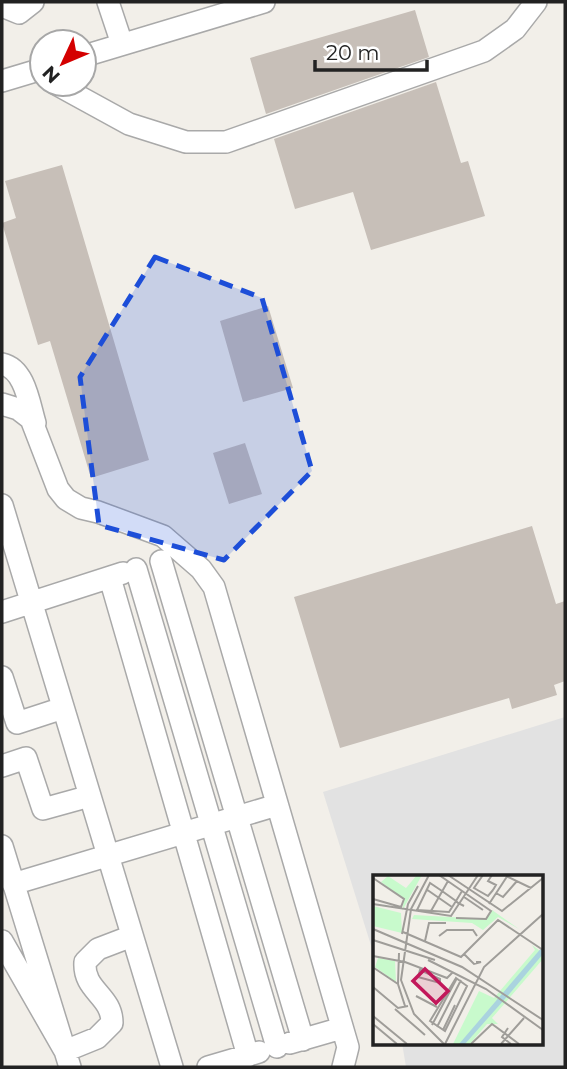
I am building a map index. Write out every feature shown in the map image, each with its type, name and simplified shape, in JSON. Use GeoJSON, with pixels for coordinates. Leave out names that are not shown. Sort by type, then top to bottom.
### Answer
{"type":"FeatureCollection","features":[{"type":"Feature","properties":{"kind":"lane"},"geometry":{"type":"LineString","coordinates":[[2,6],[19,13],[33,2]]}},
{"type":"Feature","properties":{"kind":"lane"},"geometry":{"type":"LineString","coordinates":[[108,2],[122,44]]}},
{"type":"Feature","properties":{"kind":"lane"},"geometry":{"type":"LineString","coordinates":[[82,98],[119,118],[186,142],[226,142],[484,51],[515,29],[536,2]]}},
{"type":"Feature","properties":{"kind":"lane"},"geometry":{"type":"LineString","coordinates":[[98,52],[256,3]]}},
{"type":"Feature","properties":{"kind":"lane"},"geometry":{"type":"LineString","coordinates":[[2,81],[28,75]]}},
{"type":"Feature","properties":{"kind":"lane"},"geometry":{"type":"LineString","coordinates":[[2,364],[8,365],[23,382],[58,489],[66,499],[81,508],[163,536],[201,569],[214,587],[347,1052]]}},
{"type":"Feature","properties":{"kind":"lane"},"geometry":{"type":"LineString","coordinates":[[2,404],[18,409],[31,419],[38,433]]}},
{"type":"Feature","properties":{"kind":"lane"},"geometry":{"type":"LineString","coordinates":[[2,505],[172,1067]]}},
{"type":"Feature","properties":{"kind":"lane"},"geometry":{"type":"LineString","coordinates":[[2,612],[184,554]]}},
{"type":"Feature","properties":{"kind":"lane"},"geometry":{"type":"LineString","coordinates":[[161,561],[303,1040]]}},
{"type":"Feature","properties":{"kind":"lane"},"geometry":{"type":"LineString","coordinates":[[136,569],[277,1047]]}},
{"type":"Feature","properties":{"kind":"lane"},"geometry":{"type":"LineString","coordinates":[[110,578],[248,1056]]}},
{"type":"Feature","properties":{"kind":"lane"},"geometry":{"type":"LineString","coordinates":[[2,677],[17,723],[63,708]]}},
{"type":"Feature","properties":{"kind":"lane"},"geometry":{"type":"LineString","coordinates":[[2,766],[26,758],[43,809],[90,796]]}},
{"type":"Feature","properties":{"kind":"lane"},"geometry":{"type":"LineString","coordinates":[[13,884],[277,805]]}},
{"type":"Feature","properties":{"kind":"lane"},"geometry":{"type":"LineString","coordinates":[[2,846],[67,1059]]}},
{"type":"Feature","properties":{"kind":"lane"},"geometry":{"type":"LineString","coordinates":[[67,1059],[97,1038],[112,1023],[112,1012],[108,1005],[85,978],[85,962],[98,949],[132,936]]}},
{"type":"Feature","properties":{"kind":"lane"},"geometry":{"type":"LineString","coordinates":[[2,941],[67,1059]]}},
{"type":"Feature","properties":{"kind":"lane"},"geometry":{"type":"LineString","coordinates":[[208,1067],[303,1040],[347,1052]]}},
{"type":"Feature","properties":{"kind":"highlighted area"},"geometry":{"type":"Polygon","coordinates":[[[155,257],[262,298],[312,471],[224,560],[99,525],[80,377],[155,257]]]}},
{"type":"Feature","properties":{"kind":"shaded area"},"geometry":{"type":"Polygon","coordinates":[[[565,717],[565,1067],[406,1067],[402,1044],[542,1044],[542,875],[373,875],[373,952],[323,792],[565,717]]]}},
{"type":"Feature","properties":{"kind":"building"},"geometry":{"type":"Polygon","coordinates":[[[415,10],[429,57],[266,114],[250,58],[415,10]]]}},
{"type":"Feature","properties":{"kind":"building"},"geometry":{"type":"Polygon","coordinates":[[[436,82],[461,163],[468,161],[485,216],[371,250],[353,192],[295,209],[274,139],[436,82]]]}},
{"type":"Feature","properties":{"kind":"building"},"geometry":{"type":"Polygon","coordinates":[[[62,165],[149,460],[91,478],[50,341],[38,345],[2,223],[16,218],[5,181],[62,165]]]}},
{"type":"Feature","properties":{"kind":"building"},"geometry":{"type":"Polygon","coordinates":[[[268,306],[293,388],[243,402],[220,321],[268,306]]]}},
{"type":"Feature","properties":{"kind":"building"},"geometry":{"type":"Polygon","coordinates":[[[245,443],[262,494],[229,504],[213,453],[245,443]]]}},
{"type":"Feature","properties":{"kind":"building"},"geometry":{"type":"Polygon","coordinates":[[[532,526],[556,604],[565,601],[565,681],[554,685],[557,695],[512,709],[509,698],[340,748],[294,597],[532,526]]]}}]}
